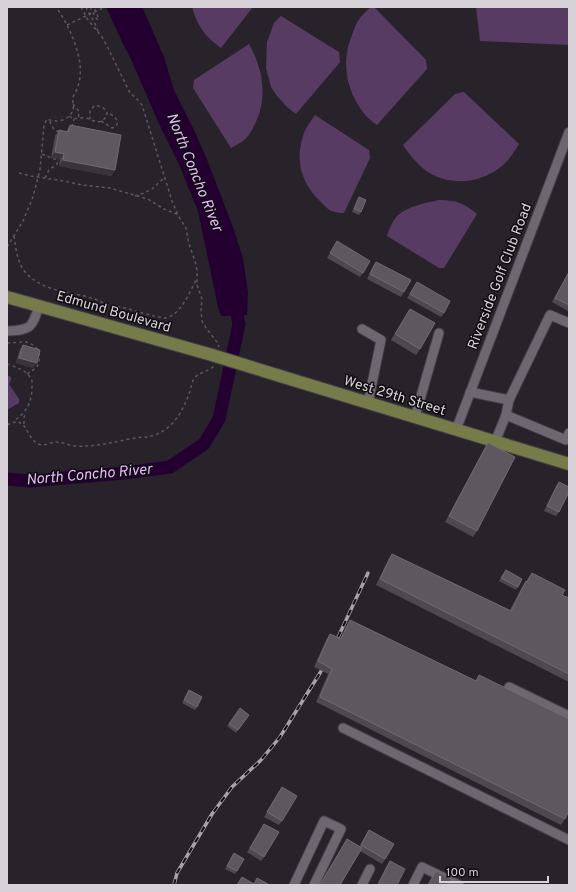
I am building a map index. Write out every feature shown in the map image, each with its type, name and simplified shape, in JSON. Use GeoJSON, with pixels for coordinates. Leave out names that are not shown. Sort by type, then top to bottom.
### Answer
{"type":"FeatureCollection","features":[{"type":"Feature","properties":{"kind":"main road","name":"Edmund Boulevard"},"geometry":{"type":"LineString","coordinates":[[7,297],[215,357]]}},
{"type":"Feature","properties":{"kind":"main road","name":"West 29th Street"},"geometry":{"type":"LineString","coordinates":[[215,357],[569,464]]}},
{"type":"Feature","properties":{"kind":"street","name":"Riverside Golf Club Road"},"geometry":{"type":"LineString","coordinates":[[456,430],[569,132]]}},
{"type":"Feature","properties":{"kind":"street"},"geometry":{"type":"LineString","coordinates":[[7,331],[25,330],[31,326],[39,306]]}},
{"type":"Feature","properties":{"kind":"street"},"geometry":{"type":"LineString","coordinates":[[495,442],[506,415],[509,400],[550,315],[569,322]]}},
{"type":"Feature","properties":{"kind":"street"},"geometry":{"type":"LineString","coordinates":[[362,329],[381,340],[368,403]]}},
{"type":"Feature","properties":{"kind":"street"},"geometry":{"type":"LineString","coordinates":[[415,418],[439,333]]}},
{"type":"Feature","properties":{"kind":"street"},"geometry":{"type":"LineString","coordinates":[[470,392],[509,400]]}},
{"type":"Feature","properties":{"kind":"street"},"geometry":{"type":"LineString","coordinates":[[506,415],[566,440],[569,433]]}},
{"type":"Feature","properties":{"kind":"street"},"geometry":{"type":"LineString","coordinates":[[509,687],[569,716]]}},
{"type":"Feature","properties":{"kind":"street"},"geometry":{"type":"LineString","coordinates":[[344,728],[569,840]]}},
{"type":"Feature","properties":{"kind":"street"},"geometry":{"type":"LineString","coordinates":[[294,885],[324,821],[341,830],[314,885]]}},
{"type":"Feature","properties":{"kind":"street"},"geometry":{"type":"LineString","coordinates":[[413,885],[422,867],[459,885]]}},
{"type":"Feature","properties":{"kind":"street"},"geometry":{"type":"LineString","coordinates":[[362,885],[370,869]]}},
{"type":"Feature","properties":{"kind":"path"},"geometry":{"type":"LineString","coordinates":[[7,247],[28,209],[38,177],[42,154],[44,125],[47,119],[61,121],[69,116],[73,109],[73,96],[77,88],[80,69],[77,50],[67,26],[56,7]]}},
{"type":"Feature","properties":{"kind":"path"},"geometry":{"type":"LineString","coordinates":[[7,364],[20,369],[27,374],[31,380],[32,391],[24,418],[25,426],[34,441],[41,445],[54,442],[75,446],[102,445],[135,438],[148,438],[167,429],[178,417],[190,392],[192,382],[195,378],[209,370],[215,357],[217,342],[202,321],[202,299],[196,279],[196,261],[189,244],[186,228],[178,216],[172,201],[142,105],[130,93],[108,48],[81,7]]}},
{"type":"Feature","properties":{"kind":"path"},"geometry":{"type":"LineString","coordinates":[[86,7],[98,29],[98,33]]}},
{"type":"Feature","properties":{"kind":"path"},"geometry":{"type":"LineString","coordinates":[[90,7],[98,20],[99,18],[94,7]]}},
{"type":"Feature","properties":{"kind":"path"},"geometry":{"type":"LineString","coordinates":[[67,26],[105,7]]}},
{"type":"Feature","properties":{"kind":"path"},"geometry":{"type":"LineString","coordinates":[[73,104],[78,110],[79,118]]}},
{"type":"Feature","properties":{"kind":"path"},"geometry":{"type":"LineString","coordinates":[[90,119],[90,111],[94,106],[100,106],[116,118],[118,122],[117,125],[112,128],[102,121]]}},
{"type":"Feature","properties":{"kind":"path"},"geometry":{"type":"LineString","coordinates":[[69,116],[74,119],[86,118],[96,122],[102,121],[106,118],[107,112]]}},
{"type":"Feature","properties":{"kind":"path"},"geometry":{"type":"LineString","coordinates":[[69,129],[73,125],[74,119]]}},
{"type":"Feature","properties":{"kind":"path"},"geometry":{"type":"LineString","coordinates":[[50,120],[55,130],[58,132],[63,132]]}},
{"type":"Feature","properties":{"kind":"path"},"geometry":{"type":"LineString","coordinates":[[42,154],[59,160],[57,164],[49,170],[45,178]]}},
{"type":"Feature","properties":{"kind":"path"},"geometry":{"type":"LineString","coordinates":[[19,173],[75,184],[110,188],[148,199],[178,216]]}},
{"type":"Feature","properties":{"kind":"path"},"geometry":{"type":"LineString","coordinates":[[134,196],[152,189],[165,177]]}},
{"type":"Feature","properties":{"kind":"path"},"geometry":{"type":"LineString","coordinates":[[14,236],[18,257],[22,268],[37,282],[48,287],[135,311],[169,318],[182,305],[196,279]]}},
{"type":"Feature","properties":{"kind":"path"},"geometry":{"type":"LineString","coordinates":[[7,343],[29,342],[37,348],[40,354],[39,362],[35,370],[27,374]]}},
{"type":"Feature","properties":{"kind":"path"},"geometry":{"type":"LineString","coordinates":[[7,425],[25,412]]}},
{"type":"Feature","properties":{"kind":"path"},"geometry":{"type":"LineString","coordinates":[[11,423],[15,421],[22,423],[25,426]]}},
{"type":"Feature","properties":{"kind":"shaded area"},"geometry":{"type":"Polygon","coordinates":[[[192,7],[253,7],[221,48],[202,30],[192,7]]]}},
{"type":"Feature","properties":{"kind":"shaded area"},"geometry":{"type":"Polygon","coordinates":[[[371,7],[374,7],[426,60],[427,69],[377,125],[367,117],[360,108],[350,88],[346,67],[348,46],[355,26],[362,15],[371,7]]]}},
{"type":"Feature","properties":{"kind":"shaded area"},"geometry":{"type":"Polygon","coordinates":[[[476,7],[569,7],[569,45],[480,41],[476,7]]]}},
{"type":"Feature","properties":{"kind":"shaded area"},"geometry":{"type":"Polygon","coordinates":[[[281,16],[339,52],[340,62],[296,114],[287,107],[271,87],[266,68],[267,42],[274,23],[281,16]]]}},
{"type":"Feature","properties":{"kind":"shaded area"},"geometry":{"type":"Polygon","coordinates":[[[249,44],[258,63],[263,94],[262,104],[255,124],[249,134],[244,140],[231,148],[193,88],[194,80],[249,44]]]}},
{"type":"Feature","properties":{"kind":"shaded area"},"geometry":{"type":"Polygon","coordinates":[[[464,92],[519,144],[507,161],[493,172],[474,180],[454,181],[444,179],[425,170],[403,145],[455,94],[464,92]]]}},
{"type":"Feature","properties":{"kind":"shaded area"},"geometry":{"type":"Polygon","coordinates":[[[315,115],[369,150],[370,158],[344,213],[338,213],[328,209],[312,192],[303,176],[300,160],[301,142],[306,128],[315,115]]]}},
{"type":"Feature","properties":{"kind":"shaded area"},"geometry":{"type":"Polygon","coordinates":[[[439,200],[460,203],[477,214],[444,268],[439,268],[387,236],[397,216],[401,213],[417,205],[439,200]]]}},
{"type":"Feature","properties":{"kind":"shaded area"},"geometry":{"type":"Polygon","coordinates":[[[7,375],[11,377],[9,384],[19,399],[19,403],[7,410],[7,375]]]}},
{"type":"Feature","properties":{"kind":"water"},"geometry":{"type":"Polygon","coordinates":[[[106,7],[142,7],[144,11],[164,57],[174,90],[208,162],[233,227],[243,258],[248,292],[247,315],[221,316],[198,211],[178,162],[106,7]]]}},
{"type":"Feature","properties":{"kind":"building"},"geometry":{"type":"Polygon","coordinates":[[[70,125],[121,135],[115,170],[63,160],[64,154],[55,152],[59,130],[68,132],[70,125]]]}},
{"type":"Feature","properties":{"kind":"building"},"geometry":{"type":"Polygon","coordinates":[[[359,197],[366,200],[361,212],[354,209],[359,197]]]}},
{"type":"Feature","properties":{"kind":"building"},"geometry":{"type":"Polygon","coordinates":[[[337,241],[370,261],[363,273],[330,253],[337,241]]]}},
{"type":"Feature","properties":{"kind":"building"},"geometry":{"type":"Polygon","coordinates":[[[376,262],[411,280],[404,292],[370,274],[376,262]]]}},
{"type":"Feature","properties":{"kind":"building"},"geometry":{"type":"Polygon","coordinates":[[[569,272],[569,305],[555,298],[569,272]]]}},
{"type":"Feature","properties":{"kind":"building"},"geometry":{"type":"Polygon","coordinates":[[[417,282],[450,301],[444,313],[410,294],[417,282]]]}},
{"type":"Feature","properties":{"kind":"building"},"geometry":{"type":"Polygon","coordinates":[[[410,309],[435,323],[420,349],[395,334],[410,309]]]}},
{"type":"Feature","properties":{"kind":"building"},"geometry":{"type":"Polygon","coordinates":[[[23,345],[40,350],[37,363],[19,358],[23,345]]]}},
{"type":"Feature","properties":{"kind":"building"},"geometry":{"type":"Polygon","coordinates":[[[488,443],[515,457],[477,531],[449,516],[488,443]]]}},
{"type":"Feature","properties":{"kind":"building"},"geometry":{"type":"Polygon","coordinates":[[[559,482],[569,487],[569,492],[559,512],[547,506],[559,482]]]}},
{"type":"Feature","properties":{"kind":"building"},"geometry":{"type":"Polygon","coordinates":[[[392,554],[511,611],[526,581],[527,582],[532,573],[565,590],[562,595],[569,598],[569,674],[380,579],[392,554]]]}},
{"type":"Feature","properties":{"kind":"building"},"geometry":{"type":"Polygon","coordinates":[[[506,570],[522,579],[518,587],[501,578],[506,570]]]}},
{"type":"Feature","properties":{"kind":"building"},"geometry":{"type":"Polygon","coordinates":[[[350,620],[476,681],[479,675],[569,719],[569,811],[565,819],[320,697],[332,669],[318,661],[330,634],[341,639],[350,620]]]}},
{"type":"Feature","properties":{"kind":"building"},"geometry":{"type":"Polygon","coordinates":[[[189,690],[202,697],[197,707],[184,700],[189,690]]]}},
{"type":"Feature","properties":{"kind":"building"},"geometry":{"type":"Polygon","coordinates":[[[240,708],[249,715],[238,730],[229,724],[240,708]]]}},
{"type":"Feature","properties":{"kind":"building"},"geometry":{"type":"Polygon","coordinates":[[[282,787],[297,796],[282,821],[267,812],[282,787]]]}},
{"type":"Feature","properties":{"kind":"building"},"geometry":{"type":"Polygon","coordinates":[[[264,824],[279,832],[264,857],[250,848],[264,824]]]}},
{"type":"Feature","properties":{"kind":"building"},"geometry":{"type":"Polygon","coordinates":[[[369,830],[394,844],[385,859],[361,845],[369,830]]]}},
{"type":"Feature","properties":{"kind":"building"},"geometry":{"type":"Polygon","coordinates":[[[347,839],[362,848],[340,885],[320,885],[347,839]]]}},
{"type":"Feature","properties":{"kind":"building"},"geometry":{"type":"Polygon","coordinates":[[[234,853],[244,859],[237,871],[227,866],[234,853]]]}},
{"type":"Feature","properties":{"kind":"building"},"geometry":{"type":"Polygon","coordinates":[[[390,861],[405,869],[397,885],[378,885],[390,861]]]}},
{"type":"Feature","properties":{"kind":"building"},"geometry":{"type":"Polygon","coordinates":[[[436,871],[451,879],[447,885],[428,885],[436,871]]]}},
{"type":"Feature","properties":{"kind":"building"},"geometry":{"type":"Polygon","coordinates":[[[242,877],[254,884],[257,878],[268,885],[237,885],[242,877]]]}},
{"type":"Feature","properties":{"kind":"waterway","name":"North Concho River"},"geometry":{"type":"LineString","coordinates":[[7,479],[30,481],[124,473],[170,467],[204,444],[219,419],[239,324],[234,298]]}},
{"type":"Feature","properties":{"kind":"railway"},"geometry":{"type":"LineString","coordinates":[[333,648],[368,573]]}},
{"type":"Feature","properties":{"kind":"railway"},"geometry":{"type":"LineString","coordinates":[[174,885],[177,873],[212,814],[232,787],[261,760],[280,737],[327,660]]}}]}
